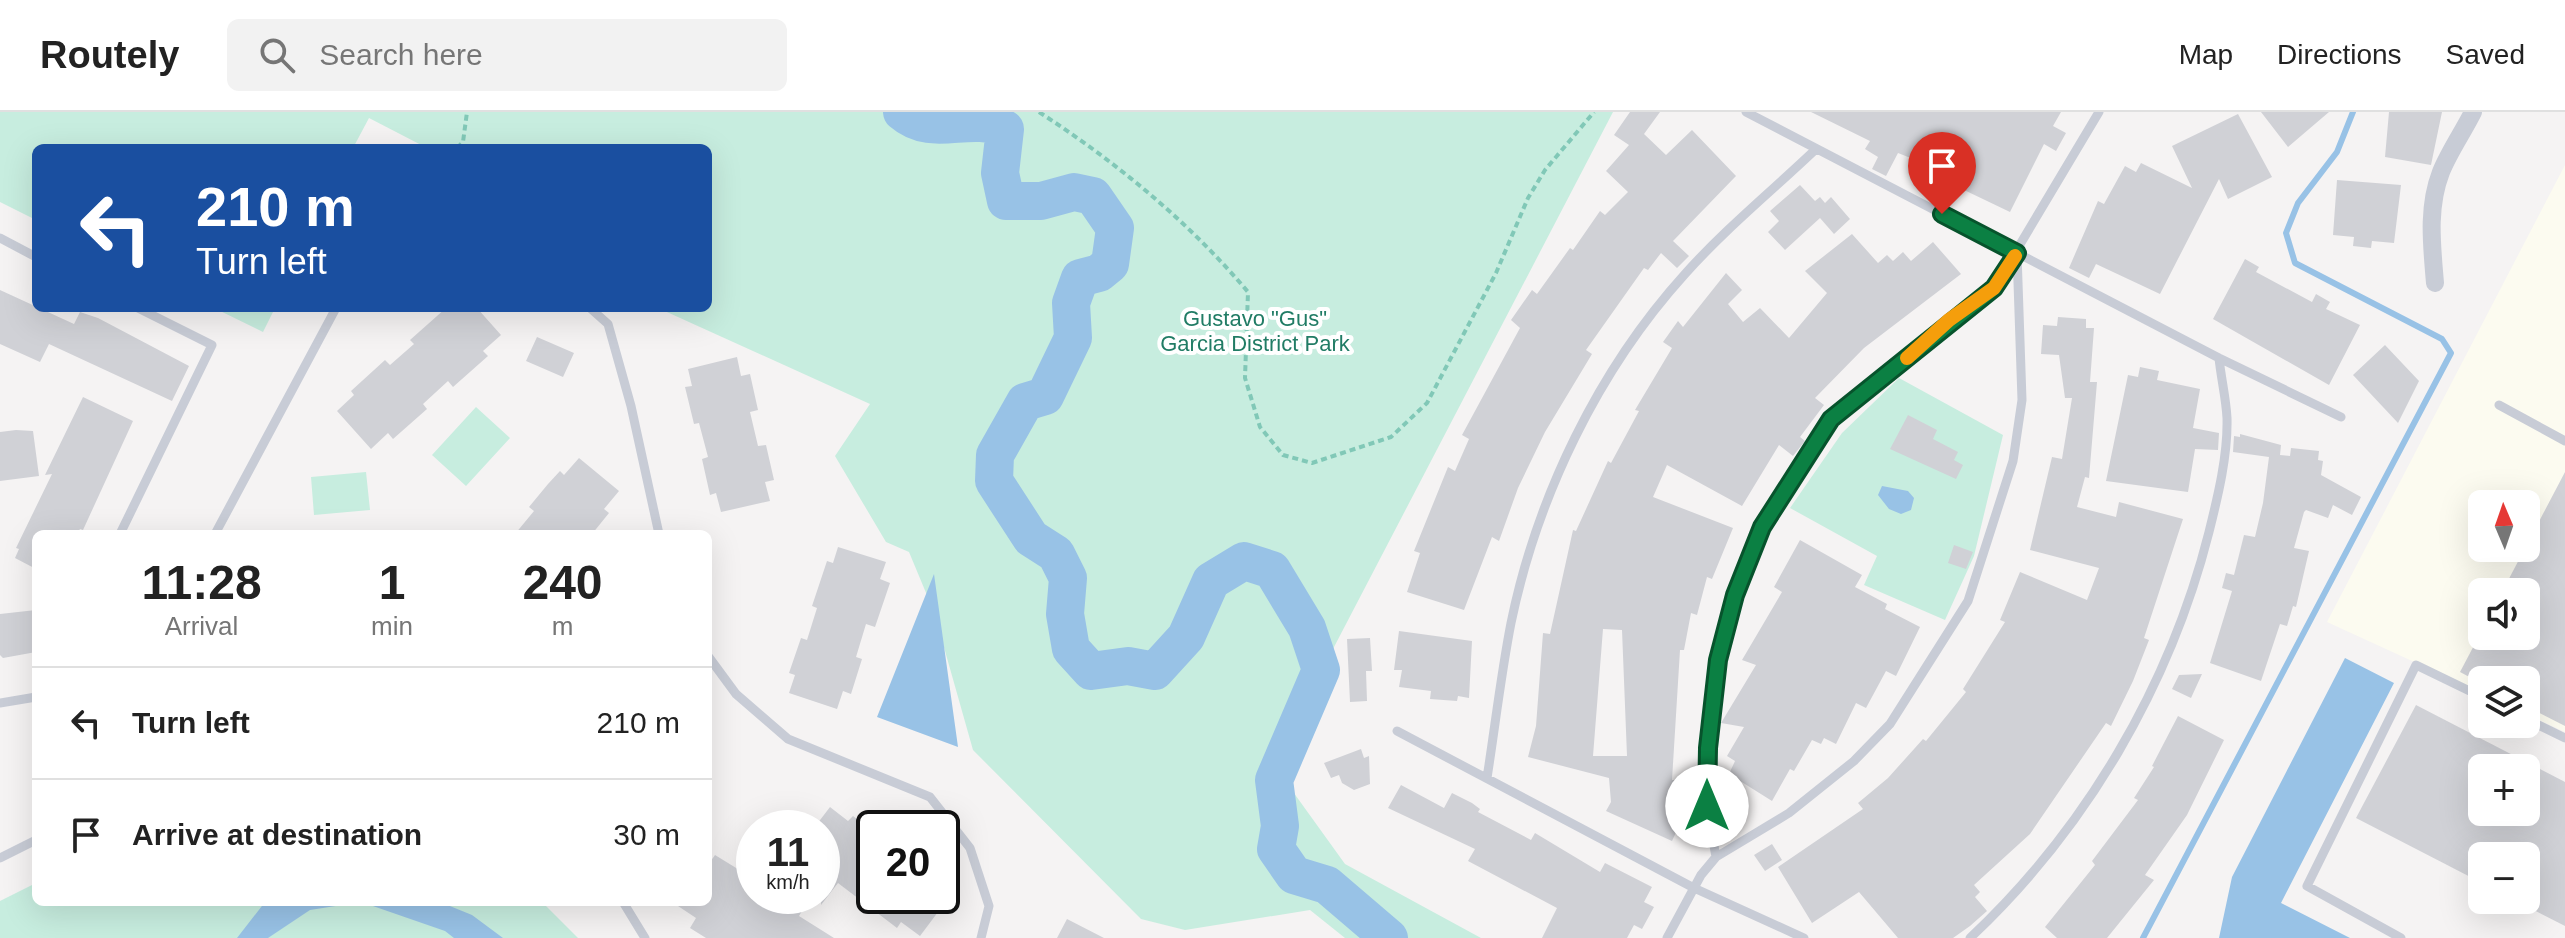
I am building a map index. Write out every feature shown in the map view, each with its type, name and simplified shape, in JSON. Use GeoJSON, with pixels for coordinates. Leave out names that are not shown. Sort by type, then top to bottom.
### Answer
{"type":"FeatureCollection","features":[{"type":"Feature","properties":{"kind":"street"},"geometry":{"type":"LineString","coordinates":[[2435,283],[2431,232],[2435,193],[2441,170],[2473,112]]}},
{"type":"Feature","properties":{"kind":"lane"},"geometry":{"type":"LineString","coordinates":[[1746,112],[2219,358],[2341,417]]}},
{"type":"Feature","properties":{"kind":"lane"},"geometry":{"type":"LineString","coordinates":[[1716,857],[1707,806],[1707,762],[1718,660],[1735,595],[1762,527],[1831,419],[1994,288],[2099,112]]}},
{"type":"Feature","properties":{"kind":"lane"},"geometry":{"type":"LineString","coordinates":[[1487,778],[1511,621],[1539,526],[1577,431],[1624,354],[1685,274],[1816,149]]}},
{"type":"Feature","properties":{"kind":"lane"},"geometry":{"type":"LineString","coordinates":[[0,238],[32,255]]}},
{"type":"Feature","properties":{"kind":"lane"},"geometry":{"type":"LineString","coordinates":[[1667,938],[1694,888],[1716,857],[1789,813],[1854,761],[1881,734],[1927,671],[1968,601],[2013,461],[2022,400],[2017,253]]}},
{"type":"Feature","properties":{"kind":"lane"},"geometry":{"type":"LineString","coordinates":[[122,530],[212,345],[146,312]]}},
{"type":"Feature","properties":{"kind":"lane"},"geometry":{"type":"LineString","coordinates":[[217,530],[334,312]]}},
{"type":"Feature","properties":{"kind":"lane"},"geometry":{"type":"LineString","coordinates":[[594,312],[608,324],[631,406],[658,530]]}},
{"type":"Feature","properties":{"kind":"lane"},"geometry":{"type":"LineString","coordinates":[[1970,938],[2017,894],[2086,806],[2157,684],[2197,581],[2218,497],[2227,419],[2219,358]]}},
{"type":"Feature","properties":{"kind":"lane"},"geometry":{"type":"LineString","coordinates":[[2499,405],[2565,441]]}},
{"type":"Feature","properties":{"kind":"lane"},"geometry":{"type":"LineString","coordinates":[[712,661],[736,694],[788,739],[930,797],[970,848],[989,906],[981,938]]}},
{"type":"Feature","properties":{"kind":"lane"},"geometry":{"type":"LineString","coordinates":[[2401,938],[2307,886],[2416,665],[2468,690]]}},
{"type":"Feature","properties":{"kind":"lane"},"geometry":{"type":"LineString","coordinates":[[0,703],[32,698]]}},
{"type":"Feature","properties":{"kind":"lane"},"geometry":{"type":"LineString","coordinates":[[2540,726],[2565,738]]}},
{"type":"Feature","properties":{"kind":"lane"},"geometry":{"type":"LineString","coordinates":[[1397,731],[1694,888],[1804,938]]}},
{"type":"Feature","properties":{"kind":"lane"},"geometry":{"type":"LineString","coordinates":[[0,858],[32,842]]}},
{"type":"Feature","properties":{"kind":"lane"},"geometry":{"type":"LineString","coordinates":[[625,906],[645,938]]}},
{"type":"Feature","properties":{"kind":"path"},"geometry":{"type":"LineString","coordinates":[[461,144],[467,112]]}},
{"type":"Feature","properties":{"kind":"path"},"geometry":{"type":"LineString","coordinates":[[1039,112],[1118,169],[1206,243],[1248,292],[1245,378],[1260,427],[1283,455],[1312,463],[1391,437],[1427,403],[1496,273],[1528,198],[1545,170],[1594,112]]}},
{"type":"Feature","properties":{"kind":"shaded area"},"geometry":{"type":"Polygon","coordinates":[[[2565,165],[2565,732],[2540,720],[2540,666],[2468,666],[2468,687],[2327,622],[2565,165]]]}},
{"type":"Feature","properties":{"kind":"green space","name":"Gustavo \"Gus\" Garcia District Park"},"geometry":{"type":"Polygon","coordinates":[[[0,112],[1613,112],[1273,764],[1345,864],[1481,938],[1345,938],[1310,910],[1185,930],[1141,919],[973,750],[934,612],[909,552],[886,542],[835,456],[870,404],[667,312],[712,312],[712,144],[419,144],[369,118],[355,144],[32,144],[32,218],[0,202],[0,112]]]}},
{"type":"Feature","properties":{"kind":"green space"},"geometry":{"type":"Polygon","coordinates":[[[222,312],[273,312],[263,332],[222,312]]]}},
{"type":"Feature","properties":{"kind":"green space"},"geometry":{"type":"Polygon","coordinates":[[[1899,378],[2003,435],[1974,556],[1945,620],[1864,585],[1877,556],[1790,508],[1842,433],[1899,378]]]}},
{"type":"Feature","properties":{"kind":"green space"},"geometry":{"type":"Polygon","coordinates":[[[476,407],[510,438],[466,486],[432,455],[476,407]]]}},
{"type":"Feature","properties":{"kind":"green space"},"geometry":{"type":"Polygon","coordinates":[[[366,472],[370,510],[314,515],[311,477],[366,472]]]}},
{"type":"Feature","properties":{"kind":"green space"},"geometry":{"type":"Polygon","coordinates":[[[32,885],[32,906],[546,906],[578,938],[0,938],[0,901],[32,885]]]}},
{"type":"Feature","properties":{"kind":"water"},"geometry":{"type":"Polygon","coordinates":[[[1882,486],[1908,491],[1914,498],[1911,510],[1901,514],[1889,509],[1878,495],[1882,486]]]}},
{"type":"Feature","properties":{"kind":"water"},"geometry":{"type":"Polygon","coordinates":[[[934,574],[958,747],[877,717],[934,574]]]}},
{"type":"Feature","properties":{"kind":"water"},"geometry":{"type":"Polygon","coordinates":[[[2345,658],[2394,683],[2281,903],[2350,938],[2219,938],[2232,877],[2345,658]]]}},
{"type":"Feature","properties":{"kind":"water"},"geometry":{"type":"Polygon","coordinates":[[[262,906],[336,906],[310,910],[268,938],[237,938],[262,906]]]}},
{"type":"Feature","properties":{"kind":"water"},"geometry":{"type":"Polygon","coordinates":[[[373,906],[450,906],[472,915],[503,938],[454,938],[445,931],[373,906]]]}},
{"type":"Feature","properties":{"kind":"building"},"geometry":{"type":"Polygon","coordinates":[[[1630,112],[1660,112],[1644,134],[1666,155],[1692,130],[1736,176],[1673,241],[1689,256],[1677,268],[1661,253],[1648,270],[1644,268],[1586,350],[1592,354],[1545,432],[1518,488],[1499,541],[1492,537],[1464,610],[1407,592],[1420,553],[1414,551],[1448,467],[1455,471],[1469,439],[1462,435],[1520,328],[1511,320],[1532,290],[1537,294],[1570,248],[1573,250],[1600,211],[1605,215],[1628,192],[1606,171],[1629,145],[1614,135],[1630,112]]]}},
{"type":"Feature","properties":{"kind":"building"},"geometry":{"type":"Polygon","coordinates":[[[1811,112],[2061,112],[2053,126],[2066,133],[2056,151],[2044,144],[2010,212],[1937,177],[1941,170],[1898,153],[1886,176],[1872,169],[1878,157],[1865,149],[1870,141],[1811,112]]]}},
{"type":"Feature","properties":{"kind":"building"},"geometry":{"type":"Polygon","coordinates":[[[2261,112],[2329,112],[2288,147],[2261,112]]]}},
{"type":"Feature","properties":{"kind":"building"},"geometry":{"type":"Polygon","coordinates":[[[2389,112],[2442,112],[2431,165],[2385,157],[2389,112]]]}},
{"type":"Feature","properties":{"kind":"building"},"geometry":{"type":"Polygon","coordinates":[[[2238,114],[2272,177],[2228,199],[2219,179],[2160,294],[2096,264],[2089,278],[2069,268],[2098,201],[2104,204],[2125,166],[2136,172],[2141,163],[2192,188],[2172,146],[2238,114]]]}},
{"type":"Feature","properties":{"kind":"building"},"geometry":{"type":"Polygon","coordinates":[[[2337,180],[2401,185],[2394,243],[2372,241],[2371,248],[2353,246],[2354,237],[2333,235],[2337,180]]]}},
{"type":"Feature","properties":{"kind":"building"},"geometry":{"type":"Polygon","coordinates":[[[1800,185],[1815,201],[1820,197],[1825,203],[1831,197],[1850,219],[1834,234],[1820,218],[1785,250],[1768,232],[1779,221],[1770,211],[1800,185]]]}},
{"type":"Feature","properties":{"kind":"building"},"geometry":{"type":"Polygon","coordinates":[[[1852,234],[1878,263],[1887,255],[1893,261],[1903,252],[1911,261],[1933,242],[1961,274],[1864,348],[1815,398],[1824,405],[1800,437],[1805,441],[1793,456],[1779,445],[1742,506],[1667,465],[1653,497],[1733,528],[1712,579],[1707,577],[1697,615],[1691,613],[1684,650],[1680,650],[1672,780],[1693,780],[1693,796],[1672,841],[1606,811],[1611,802],[1609,778],[1528,757],[1536,726],[1543,633],[1550,634],[1573,530],[1576,531],[1608,461],[1611,463],[1639,411],[1635,410],[1672,348],[1663,342],[1678,321],[1683,327],[1726,273],[1742,290],[1728,304],[1743,322],[1760,308],[1789,338],[1827,293],[1805,271],[1852,234]],[[1603,629],[1593,756],[1627,756],[1622,630],[1603,629]]]}},
{"type":"Feature","properties":{"kind":"building"},"geometry":{"type":"Polygon","coordinates":[[[2245,259],[2259,267],[2256,272],[2312,302],[2316,294],[2330,302],[2326,309],[2360,325],[2329,385],[2213,319],[2245,259]]]}},
{"type":"Feature","properties":{"kind":"building"},"geometry":{"type":"Polygon","coordinates":[[[0,290],[32,305],[32,312],[48,312],[74,324],[80,312],[98,318],[189,366],[172,401],[49,344],[40,362],[0,344],[0,290]]]}},
{"type":"Feature","properties":{"kind":"building"},"geometry":{"type":"Polygon","coordinates":[[[442,312],[481,312],[501,335],[483,351],[488,356],[453,387],[448,381],[423,404],[427,409],[393,439],[388,433],[371,449],[337,411],[354,395],[351,391],[385,360],[390,365],[414,344],[410,340],[442,312]]]}},
{"type":"Feature","properties":{"kind":"building"},"geometry":{"type":"Polygon","coordinates":[[[2058,317],[2086,319],[2086,328],[2094,328],[2090,382],[2097,382],[2089,478],[2085,477],[2077,507],[2116,517],[2119,502],[2183,519],[2144,638],[2149,640],[2133,681],[2111,726],[2106,723],[2030,834],[1974,885],[1980,892],[1975,897],[1987,911],[1970,926],[1953,938],[1898,938],[1859,892],[1812,923],[1778,867],[1863,809],[1858,803],[1888,778],[1923,739],[1926,741],[1966,692],[1963,689],[2005,622],[2000,620],[2020,572],[2087,600],[2099,568],[2030,550],[2052,457],[2062,459],[2072,398],[2065,398],[2059,355],[2041,354],[2043,325],[2057,326],[2058,317]]]}},
{"type":"Feature","properties":{"kind":"building"},"geometry":{"type":"Polygon","coordinates":[[[537,337],[574,353],[563,377],[526,361],[537,337]]]}},
{"type":"Feature","properties":{"kind":"building"},"geometry":{"type":"Polygon","coordinates":[[[2385,345],[2419,381],[2398,423],[2353,375],[2385,345]]]}},
{"type":"Feature","properties":{"kind":"building"},"geometry":{"type":"Polygon","coordinates":[[[737,357],[741,376],[750,374],[758,410],[750,412],[758,446],[766,445],[774,480],[765,482],[770,501],[721,512],[716,493],[710,495],[702,459],[708,457],[699,423],[694,424],[685,387],[692,386],[688,369],[737,357]]]}},
{"type":"Feature","properties":{"kind":"building"},"geometry":{"type":"Polygon","coordinates":[[[2140,367],[2159,371],[2157,380],[2200,389],[2193,428],[2219,433],[2218,450],[2195,449],[2188,492],[2106,481],[2128,375],[2138,377],[2140,367]]]}},
{"type":"Feature","properties":{"kind":"building"},"geometry":{"type":"Polygon","coordinates":[[[83,397],[133,421],[83,530],[32,530],[32,567],[15,558],[19,549],[16,548],[52,474],[45,475],[83,397]]]}},
{"type":"Feature","properties":{"kind":"building"},"geometry":{"type":"Polygon","coordinates":[[[1908,415],[1937,430],[1933,439],[1958,452],[1954,460],[1963,465],[1956,479],[1890,449],[1908,415]]]}},
{"type":"Feature","properties":{"kind":"building"},"geometry":{"type":"Polygon","coordinates":[[[33,431],[39,476],[0,481],[0,432],[33,431]]]}},
{"type":"Feature","properties":{"kind":"building"},"geometry":{"type":"Polygon","coordinates":[[[2240,434],[2281,445],[2280,455],[2290,456],[2291,448],[2319,451],[2318,460],[2323,461],[2321,475],[2361,497],[2352,515],[2333,505],[2328,518],[2306,510],[2304,512],[2294,548],[2309,551],[2296,607],[2293,606],[2287,626],[2280,624],[2261,681],[2210,663],[2232,591],[2222,588],[2226,573],[2234,575],[2244,535],[2255,537],[2263,503],[2269,457],[2233,452],[2234,436],[2240,437],[2240,434]]]}},
{"type":"Feature","properties":{"kind":"building"},"geometry":{"type":"Polygon","coordinates":[[[579,458],[619,491],[604,509],[609,513],[595,530],[518,530],[534,511],[529,507],[548,484],[560,471],[564,475],[579,458]]]}},
{"type":"Feature","properties":{"kind":"building"},"geometry":{"type":"Polygon","coordinates":[[[2565,472],[2565,726],[2540,713],[2540,666],[2468,666],[2468,676],[2460,672],[2472,650],[2540,650],[2540,578],[2509,578],[2518,562],[2540,562],[2540,520],[2565,472]]]}},
{"type":"Feature","properties":{"kind":"building"},"geometry":{"type":"Polygon","coordinates":[[[1800,540],[1862,575],[1855,587],[1887,604],[1885,609],[1920,627],[1896,676],[1886,671],[1866,708],[1856,703],[1836,744],[1824,738],[1821,744],[1812,740],[1794,771],[1790,769],[1772,801],[1729,774],[1735,761],[1727,756],[1744,727],[1721,723],[1756,665],[1742,660],[1782,592],[1774,587],[1800,540]]]}},
{"type":"Feature","properties":{"kind":"building"},"geometry":{"type":"Polygon","coordinates":[[[1954,545],[1973,552],[1966,569],[1948,563],[1954,545]]]}},
{"type":"Feature","properties":{"kind":"building"},"geometry":{"type":"Polygon","coordinates":[[[838,547],[886,562],[880,579],[890,583],[875,627],[866,624],[856,657],[862,659],[851,694],[843,691],[837,709],[789,693],[795,675],[789,673],[801,638],[807,640],[817,608],[812,606],[827,561],[833,563],[838,547]]]}},
{"type":"Feature","properties":{"kind":"building"},"geometry":{"type":"Polygon","coordinates":[[[32,610],[32,653],[3,658],[0,655],[0,614],[32,610]]]}},
{"type":"Feature","properties":{"kind":"building"},"geometry":{"type":"Polygon","coordinates":[[[1399,631],[1472,641],[1469,698],[1458,696],[1457,701],[1430,699],[1431,691],[1399,687],[1402,670],[1394,670],[1399,631]]]}},
{"type":"Feature","properties":{"kind":"building"},"geometry":{"type":"Polygon","coordinates":[[[1370,638],[1372,671],[1366,671],[1367,701],[1350,702],[1347,639],[1370,638]]]}},
{"type":"Feature","properties":{"kind":"building"},"geometry":{"type":"Polygon","coordinates":[[[2202,674],[2191,698],[2172,689],[2179,675],[2202,674]]]}},
{"type":"Feature","properties":{"kind":"building"},"geometry":{"type":"Polygon","coordinates":[[[2416,705],[2468,732],[2468,738],[2480,738],[2511,754],[2468,754],[2468,826],[2540,826],[2540,769],[2565,782],[2565,926],[2540,913],[2540,842],[2468,842],[2468,876],[2356,818],[2416,705]]]}},
{"type":"Feature","properties":{"kind":"building"},"geometry":{"type":"Polygon","coordinates":[[[2178,716],[2224,740],[2187,815],[2145,875],[2154,880],[2107,938],[2057,938],[2045,927],[2095,865],[2092,861],[2138,800],[2134,798],[2154,767],[2178,716]]]}},
{"type":"Feature","properties":{"kind":"building"},"geometry":{"type":"Polygon","coordinates":[[[1361,749],[1364,758],[1369,756],[1370,784],[1354,790],[1342,783],[1339,775],[1331,778],[1324,763],[1361,749]]]}},
{"type":"Feature","properties":{"kind":"building"},"geometry":{"type":"Polygon","coordinates":[[[1401,785],[1444,808],[1452,793],[1472,803],[1480,809],[1478,812],[1531,840],[1535,833],[1600,872],[1605,863],[1652,887],[1644,902],[1654,907],[1642,929],[1634,925],[1627,938],[1542,938],[1557,908],[1468,861],[1475,849],[1388,808],[1401,785]]]}},
{"type":"Feature","properties":{"kind":"building"},"geometry":{"type":"Polygon","coordinates":[[[840,815],[848,821],[853,816],[856,818],[856,897],[840,885],[840,815]]]}},
{"type":"Feature","properties":{"kind":"building"},"geometry":{"type":"Polygon","coordinates":[[[1772,844],[1782,860],[1765,871],[1754,855],[1772,844]]]}},
{"type":"Feature","properties":{"kind":"building"},"geometry":{"type":"Polygon","coordinates":[[[715,855],[736,868],[736,914],[800,914],[834,938],[706,938],[690,928],[696,918],[678,906],[712,906],[712,859],[715,855]]]}},
{"type":"Feature","properties":{"kind":"building"},"geometry":{"type":"Polygon","coordinates":[[[879,914],[936,914],[920,936],[901,922],[897,928],[879,914]]]}},
{"type":"Feature","properties":{"kind":"building"},"geometry":{"type":"Polygon","coordinates":[[[1067,919],[1104,938],[1057,938],[1067,919]]]}},
{"type":"Feature","properties":{"kind":"waterway"},"geometry":{"type":"LineString","coordinates":[[902,112],[926,124],[978,123],[1005,129],[1000,173],[1006,201],[1041,201],[1074,192],[1093,196],[1115,228],[1110,264],[1099,273],[1080,278],[1071,303],[1073,338],[1045,396],[1025,402],[995,455],[994,481],[1031,538],[1056,554],[1068,578],[1065,614],[1071,649],[1091,671],[1128,666],[1155,671],[1186,637],[1211,581],[1244,561],[1272,570],[1307,628],[1321,670],[1274,780],[1280,826],[1276,849],[1294,875],[1327,885],[1389,938]]}},
{"type":"Feature","properties":{"kind":"waterway"},"geometry":{"type":"LineString","coordinates":[[2143,938],[2451,353],[2442,339],[2295,263],[2286,233],[2298,203],[2337,152],[2353,112]]}},
{"type":"Feature","properties":{"kind":"slow traffic"},"geometry":{"type":"LineString","coordinates":[[1907,358],[1949,320],[1994,288],[2015,256]]}},
{"type":"Feature","properties":{"kind":"route"},"geometry":{"type":"LineString","coordinates":[[1707,806],[1708,748],[1718,660],[1735,595],[1762,527],[1831,419],[1949,320],[1994,288],[2017,253],[1942,214]]}}]}
